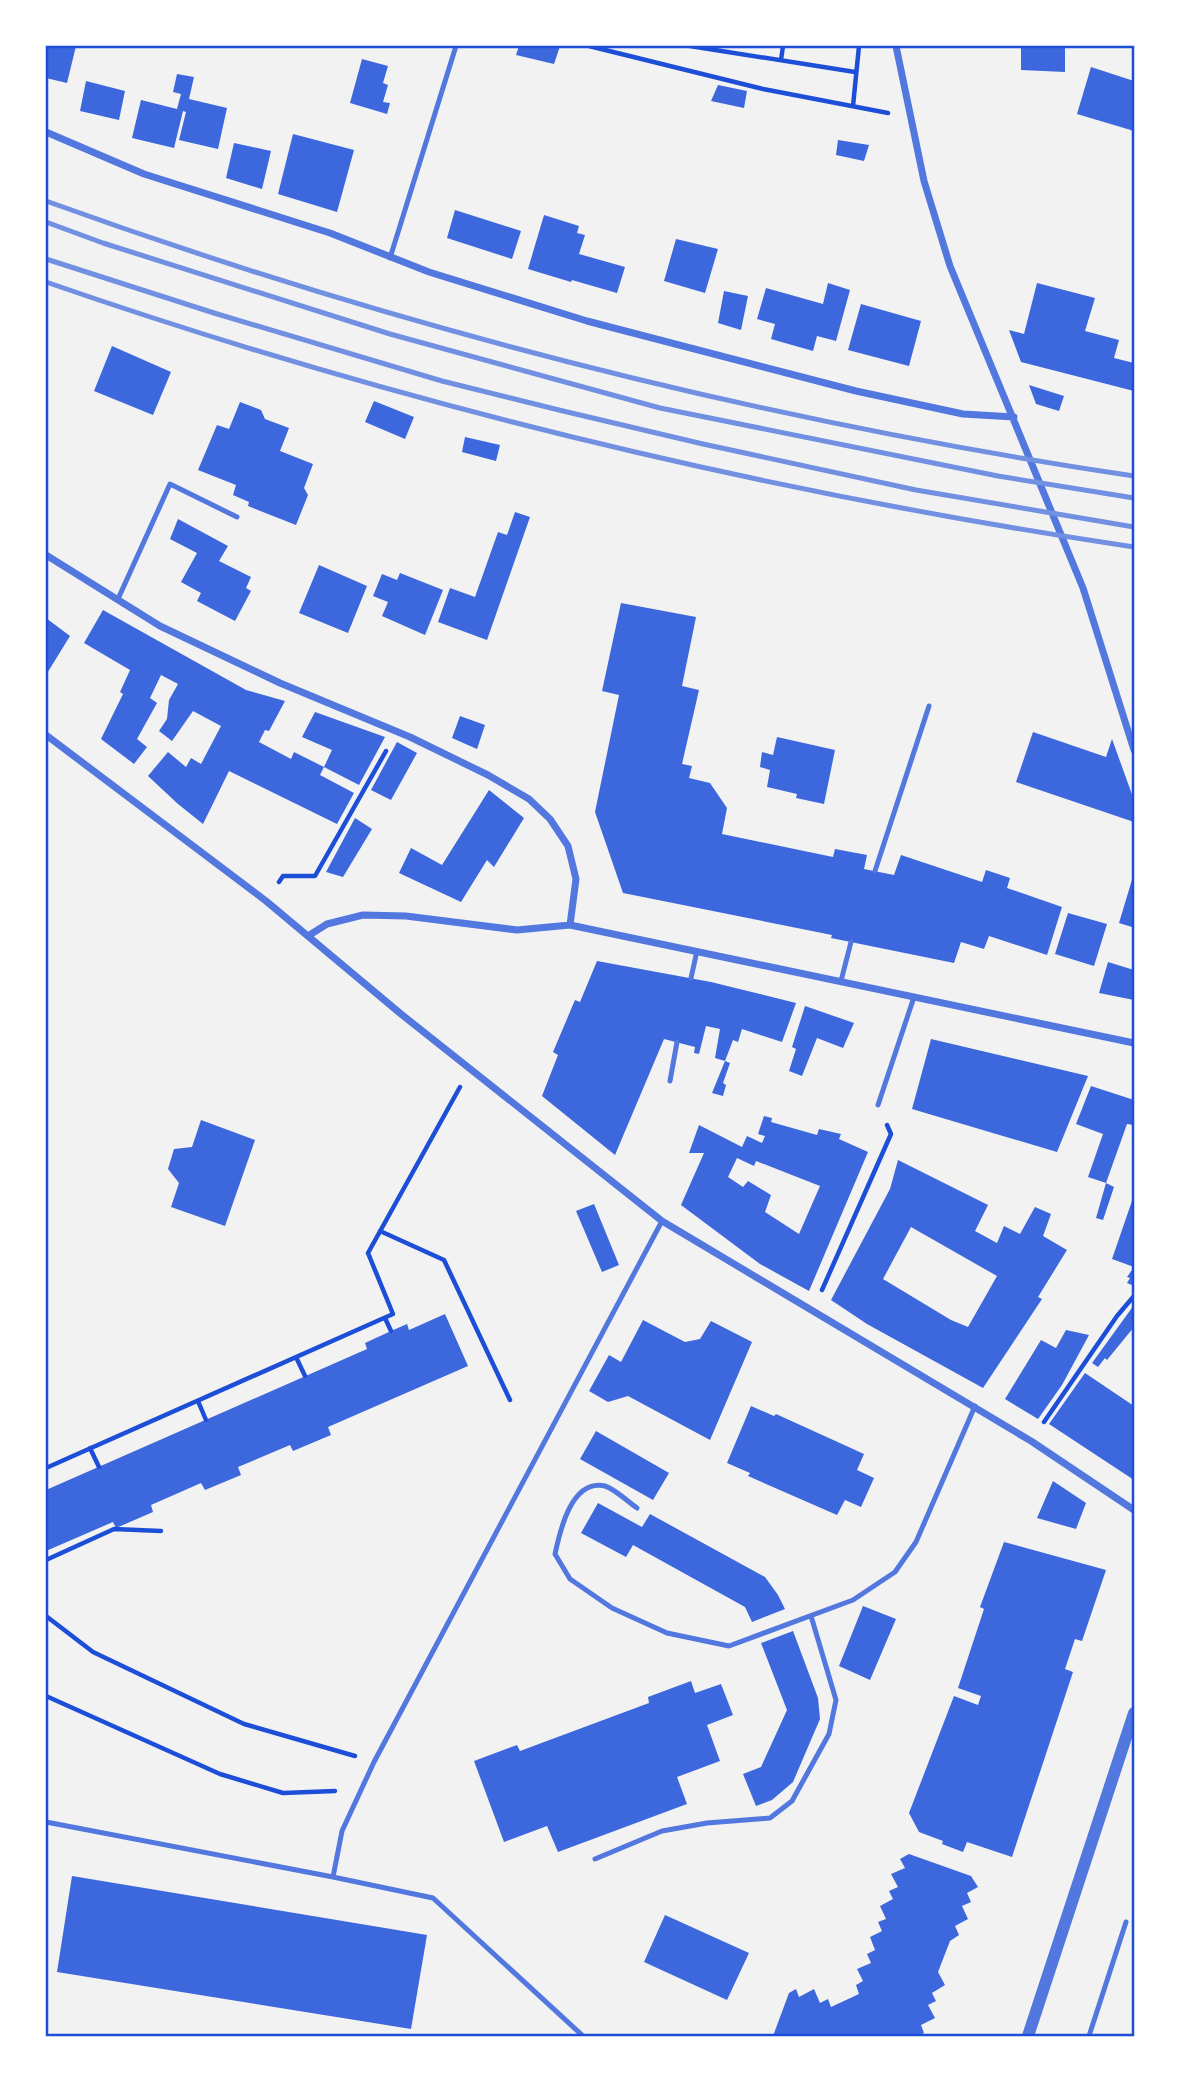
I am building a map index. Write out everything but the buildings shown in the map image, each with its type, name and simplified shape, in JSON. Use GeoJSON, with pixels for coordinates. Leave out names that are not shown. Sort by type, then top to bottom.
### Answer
{"type":"FeatureCollection","features":[{"type":"Feature","properties":{"kind":"street"},"geometry":{"type":"LineString","coordinates":[[897,46],[924,181],[950,265],[1083,588],[1135,750]]}},
{"type":"Feature","properties":{"kind":"street"},"geometry":{"type":"LineString","coordinates":[[46,132],[144,174],[330,233],[429,272],[587,321],[856,391],[963,414],[1014,417]]}},
{"type":"Feature","properties":{"kind":"street"},"geometry":{"type":"LineString","coordinates":[[46,555],[160,626],[280,683],[397,732],[488,775],[528,799],[550,819],[568,846],[576,879],[570,925]]}},
{"type":"Feature","properties":{"kind":"street"},"geometry":{"type":"LineString","coordinates":[[46,736],[266,901],[401,1014],[662,1221],[975,1406],[1135,1510]]}},
{"type":"Feature","properties":{"kind":"street"},"geometry":{"type":"LineString","coordinates":[[308,936],[327,924],[363,915],[406,916],[517,930],[570,925],[1135,1043]]}},
{"type":"Feature","properties":{"kind":"street"},"geometry":{"type":"LineString","coordinates":[[1028,2036],[1135,1713]]}},
{"type":"Feature","properties":{"kind":"lane"},"geometry":{"type":"LineString","coordinates":[[390,258],[456,46]]}},
{"type":"Feature","properties":{"kind":"lane"},"geometry":{"type":"LineString","coordinates":[[118,599],[170,484],[237,517]]}},
{"type":"Feature","properties":{"kind":"lane"},"geometry":{"type":"LineString","coordinates":[[874,871],[929,706]]}},
{"type":"Feature","properties":{"kind":"lane"},"geometry":{"type":"LineString","coordinates":[[841,981],[851,942]]}},
{"type":"Feature","properties":{"kind":"lane"},"geometry":{"type":"LineString","coordinates":[[691,978],[697,951]]}},
{"type":"Feature","properties":{"kind":"lane"},"geometry":{"type":"LineString","coordinates":[[878,1105],[914,997]]}},
{"type":"Feature","properties":{"kind":"lane"},"geometry":{"type":"LineString","coordinates":[[670,1081],[677,1042]]}},
{"type":"Feature","properties":{"kind":"lane"},"geometry":{"type":"LineString","coordinates":[[333,1877],[342,1831],[374,1762],[662,1221]]}},
{"type":"Feature","properties":{"kind":"lane"},"geometry":{"type":"LineString","coordinates":[[637,1508],[606,1486],[590,1488],[575,1497],[560,1527],[555,1554],[570,1579],[612,1608],[667,1633],[729,1646],[853,1600],[895,1572],[916,1542],[975,1406]]}},
{"type":"Feature","properties":{"kind":"lane"},"geometry":{"type":"LineString","coordinates":[[595,1859],[662,1831],[706,1823],[770,1818],[792,1801],[830,1734],[836,1700],[811,1616]]}},
{"type":"Feature","properties":{"kind":"lane"},"geometry":{"type":"LineString","coordinates":[[46,1822],[433,1898],[583,2036]]}},
{"type":"Feature","properties":{"kind":"lane"},"geometry":{"type":"LineString","coordinates":[[1089,2036],[1126,1922]]}},
{"type":"Feature","properties":{"kind":"path"},"geometry":{"type":"LineString","coordinates":[[589,46],[763,89],[911,117]]}},
{"type":"Feature","properties":{"kind":"path"},"geometry":{"type":"LineString","coordinates":[[690,46],[855,72]]}},
{"type":"Feature","properties":{"kind":"path"},"geometry":{"type":"LineString","coordinates":[[781,60],[783,46]]}},
{"type":"Feature","properties":{"kind":"path"},"geometry":{"type":"LineString","coordinates":[[853,106],[859,46]]}},
{"type":"Feature","properties":{"kind":"path"},"geometry":{"type":"LineString","coordinates":[[266,901],[283,876],[315,876],[397,732]]}},
{"type":"Feature","properties":{"kind":"path"},"geometry":{"type":"LineString","coordinates":[[46,1468],[393,1314],[368,1252],[471,1068]]}},
{"type":"Feature","properties":{"kind":"path"},"geometry":{"type":"LineString","coordinates":[[813,1310],[891,1134],[878,1105]]}},
{"type":"Feature","properties":{"kind":"path"},"geometry":{"type":"LineString","coordinates":[[380,1231],[444,1260],[510,1400]]}},
{"type":"Feature","properties":{"kind":"path"},"geometry":{"type":"LineString","coordinates":[[1031,1441],[1086,1359],[1135,1296]]}},
{"type":"Feature","properties":{"kind":"path"},"geometry":{"type":"LineString","coordinates":[[385,1318],[391,1331]]}},
{"type":"Feature","properties":{"kind":"path"},"geometry":{"type":"LineString","coordinates":[[296,1357],[305,1376]]}},
{"type":"Feature","properties":{"kind":"path"},"geometry":{"type":"LineString","coordinates":[[198,1401],[206,1420]]}},
{"type":"Feature","properties":{"kind":"path"},"geometry":{"type":"LineString","coordinates":[[90,1448],[100,1467]]}},
{"type":"Feature","properties":{"kind":"path"},"geometry":{"type":"LineString","coordinates":[[46,1560],[114,1529],[161,1531]]}},
{"type":"Feature","properties":{"kind":"path"},"geometry":{"type":"LineString","coordinates":[[46,1616],[93,1651],[244,1724],[374,1762]]}},
{"type":"Feature","properties":{"kind":"path"},"geometry":{"type":"LineString","coordinates":[[46,1696],[220,1774],[283,1793],[361,1790]]}},
{"type":"Feature","properties":{"kind":"railway"},"geometry":{"type":"LineString","coordinates":[[46,201],[312,290],[583,366],[857,428],[1134,476]]}},
{"type":"Feature","properties":{"kind":"railway"},"geometry":{"type":"LineString","coordinates":[[46,222],[103,243],[390,334],[660,408],[998,476],[1134,498]]}},
{"type":"Feature","properties":{"kind":"railway"},"geometry":{"type":"LineString","coordinates":[[46,259],[214,313],[442,381],[563,411],[916,490],[1134,527]]}},
{"type":"Feature","properties":{"kind":"railway"},"geometry":{"type":"LineString","coordinates":[[46,282],[313,367],[584,440],[858,500],[1134,547]]}}]}
